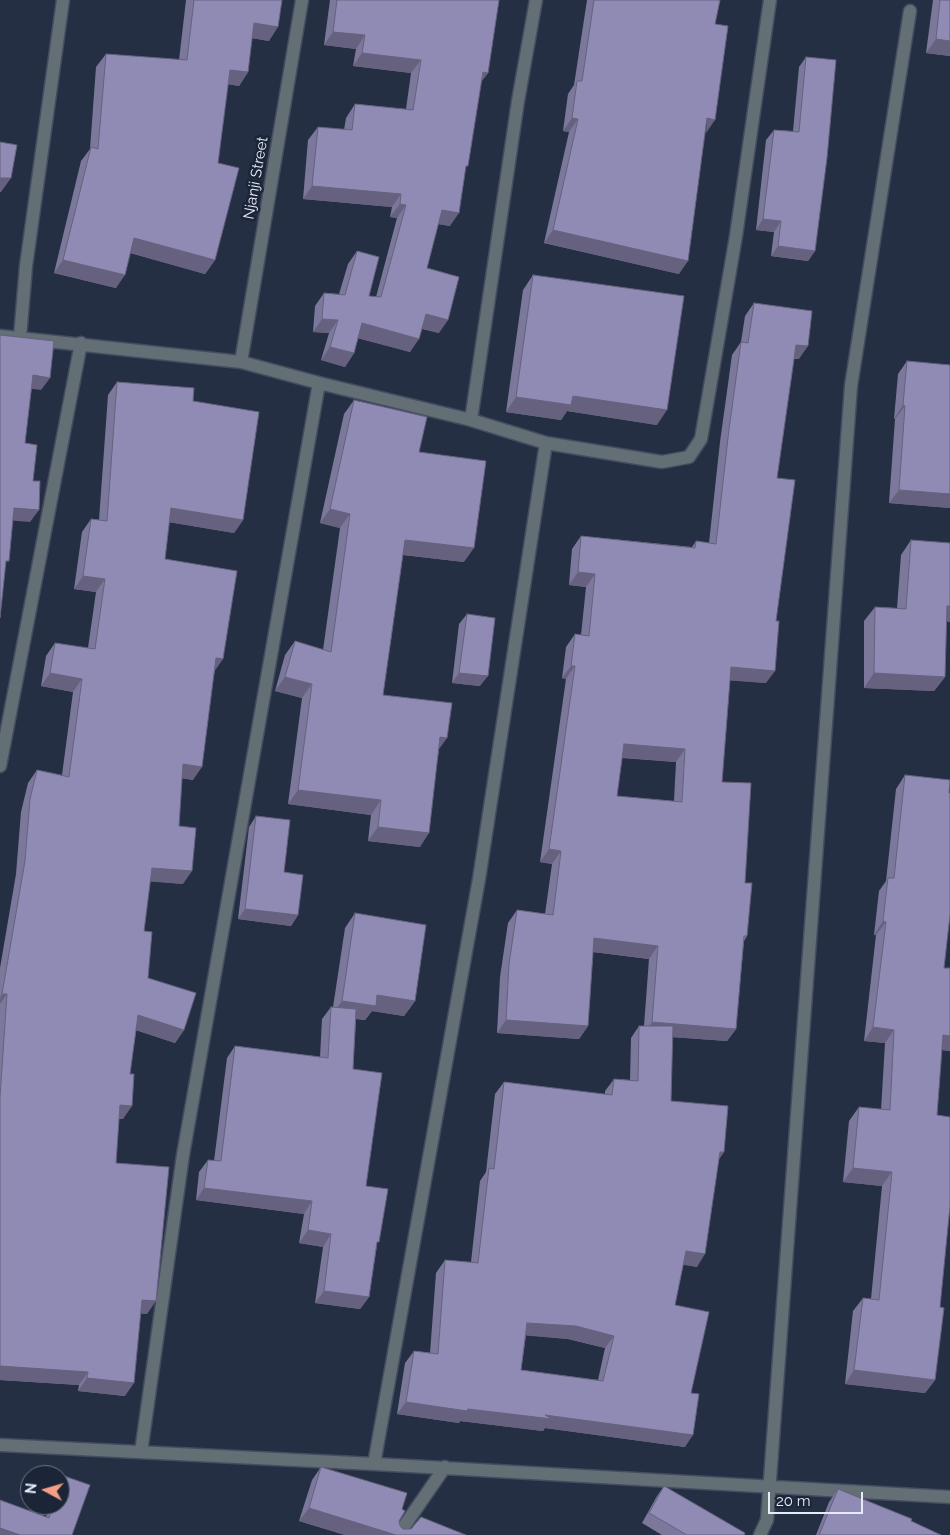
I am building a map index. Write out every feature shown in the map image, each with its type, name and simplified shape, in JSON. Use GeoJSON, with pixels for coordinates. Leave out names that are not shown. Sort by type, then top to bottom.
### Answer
{"type":"FeatureCollection","features":[{"type":"Feature","properties":{"kind":"street"},"geometry":{"type":"LineString","coordinates":[[20,337],[26,266],[63,0]]}},
{"type":"Feature","properties":{"kind":"street","name":"Njanji Street"},"geometry":{"type":"LineString","coordinates":[[241,362],[302,0]]}},
{"type":"Feature","properties":{"kind":"street"},"geometry":{"type":"LineString","coordinates":[[471,420],[516,111],[536,0]]}},
{"type":"Feature","properties":{"kind":"street"},"geometry":{"type":"LineString","coordinates":[[0,336],[81,343],[241,362],[471,420],[546,443],[662,462],[689,457],[700,439],[736,236],[770,0]]}},
{"type":"Feature","properties":{"kind":"street"},"geometry":{"type":"LineString","coordinates":[[760,1535],[767,1520],[852,386],[910,11]]}},
{"type":"Feature","properties":{"kind":"street"},"geometry":{"type":"LineString","coordinates":[[0,766],[81,343]]}},
{"type":"Feature","properties":{"kind":"street"},"geometry":{"type":"LineString","coordinates":[[141,1452],[182,1155],[319,383]]}},
{"type":"Feature","properties":{"kind":"street"},"geometry":{"type":"LineString","coordinates":[[374,1464],[479,879],[546,443]]}},
{"type":"Feature","properties":{"kind":"street"},"geometry":{"type":"LineString","coordinates":[[0,1445],[445,1467],[950,1496]]}},
{"type":"Feature","properties":{"kind":"street"},"geometry":{"type":"LineString","coordinates":[[398,1535],[445,1467]]}},
{"type":"Feature","properties":{"kind":"building"},"geometry":{"type":"Polygon","coordinates":[[[194,0],[282,0],[278,27],[254,23],[248,72],[230,70],[218,163],[239,168],[215,260],[134,238],[125,275],[63,260],[91,147],[98,149],[106,54],[187,60],[194,0]]]}},
{"type":"Feature","properties":{"kind":"building"},"geometry":{"type":"Polygon","coordinates":[[[337,0],[499,0],[488,73],[483,72],[459,213],[442,210],[427,268],[459,277],[448,320],[426,314],[419,339],[362,323],[354,353],[330,347],[338,320],[322,319],[324,293],[345,295],[357,251],[379,257],[369,296],[381,297],[406,205],[400,204],[401,194],[312,186],[318,127],[352,130],[355,104],[413,110],[421,60],[362,53],[365,35],[333,32],[337,0]]]}},
{"type":"Feature","properties":{"kind":"building"},"geometry":{"type":"Polygon","coordinates":[[[594,0],[720,0],[715,24],[728,26],[715,120],[707,118],[688,261],[553,230],[578,119],[572,118],[577,81],[582,81],[594,0]]]}},
{"type":"Feature","properties":{"kind":"building"},"geometry":{"type":"Polygon","coordinates":[[[940,0],[950,0],[950,41],[936,39],[940,0]]]}},
{"type":"Feature","properties":{"kind":"building"},"geometry":{"type":"Polygon","coordinates":[[[806,57],[836,60],[827,158],[815,251],[778,246],[781,221],[763,219],[774,130],[799,132],[806,57]]]}},
{"type":"Feature","properties":{"kind":"building"},"geometry":{"type":"Polygon","coordinates":[[[0,142],[17,145],[11,178],[0,178],[0,142]]]}},
{"type":"Feature","properties":{"kind":"building"},"geometry":{"type":"Polygon","coordinates":[[[533,275],[684,296],[667,410],[573,396],[571,405],[516,397],[533,275]]]}},
{"type":"Feature","properties":{"kind":"building"},"geometry":{"type":"Polygon","coordinates":[[[754,303],[812,311],[808,346],[796,345],[777,478],[795,480],[776,621],[779,621],[775,671],[731,667],[722,782],[751,783],[745,883],[752,883],[747,936],[744,936],[736,1029],[652,1022],[658,946],[594,938],[588,1026],[506,1020],[509,964],[517,910],[553,915],[561,851],[549,849],[575,666],[571,666],[575,634],[589,636],[595,574],[578,572],[581,536],[695,548],[696,541],[716,544],[741,342],[748,343],[754,303]],[[624,744],[617,796],[682,802],[685,749],[624,744]]]}},
{"type":"Feature","properties":{"kind":"building"},"geometry":{"type":"Polygon","coordinates":[[[0,335],[54,341],[50,378],[33,375],[25,443],[37,445],[33,481],[40,481],[39,510],[14,508],[9,561],[6,561],[0,618],[0,335]]]}},
{"type":"Feature","properties":{"kind":"building"},"geometry":{"type":"Polygon","coordinates":[[[907,361],[950,365],[950,494],[899,490],[907,361]]]}},
{"type":"Feature","properties":{"kind":"building"},"geometry":{"type":"Polygon","coordinates":[[[117,382],[194,388],[193,401],[259,412],[243,520],[171,508],[165,559],[237,571],[223,659],[216,658],[202,767],[183,764],[179,826],[196,828],[192,871],[152,868],[144,931],[152,932],[148,978],[196,993],[184,1030],[138,1015],[130,1074],[134,1074],[132,1106],[120,1105],[116,1163],[169,1167],[156,1301],[142,1300],[134,1383],[87,1378],[88,1372],[0,1366],[0,1097],[7,994],[2,994],[25,861],[30,799],[37,770],[69,777],[82,679],[50,673],[55,643],[95,649],[105,579],[83,576],[91,519],[107,521],[117,382]]]}},
{"type":"Feature","properties":{"kind":"building"},"geometry":{"type":"Polygon","coordinates":[[[354,400],[427,417],[419,452],[486,461],[474,548],[405,540],[383,695],[452,703],[447,738],[440,737],[429,833],[378,827],[381,800],[298,790],[312,684],[285,677],[295,641],[331,652],[350,514],[330,509],[354,400]]]}},
{"type":"Feature","properties":{"kind":"building"},"geometry":{"type":"Polygon","coordinates":[[[911,540],[950,543],[950,606],[947,606],[945,677],[874,673],[875,607],[906,609],[911,540]]]}},
{"type":"Feature","properties":{"kind":"building"},"geometry":{"type":"Polygon","coordinates":[[[467,614],[495,618],[488,676],[459,673],[467,614]]]}},
{"type":"Feature","properties":{"kind":"building"},"geometry":{"type":"Polygon","coordinates":[[[905,775],[950,780],[950,915],[944,968],[950,968],[950,1036],[943,1035],[937,1115],[950,1117],[950,1206],[940,1307],[944,1308],[935,1380],[854,1370],[863,1298],[879,1300],[892,1172],[853,1168],[859,1107],[890,1110],[894,1030],[873,1027],[886,922],[883,921],[888,878],[894,878],[905,775]]]}},
{"type":"Feature","properties":{"kind":"building"},"geometry":{"type":"Polygon","coordinates":[[[256,816],[290,820],[284,872],[303,875],[298,915],[245,909],[256,816]]]}},
{"type":"Feature","properties":{"kind":"building"},"geometry":{"type":"Polygon","coordinates":[[[355,913],[426,925],[415,1001],[377,995],[376,1006],[342,1001],[355,913]]]}},
{"type":"Feature","properties":{"kind":"building"},"geometry":{"type":"Polygon","coordinates":[[[331,1007],[356,1009],[353,1069],[382,1073],[366,1186],[388,1189],[379,1242],[377,1242],[369,1297],[324,1291],[331,1234],[308,1230],[312,1201],[204,1188],[208,1160],[221,1161],[235,1046],[328,1058],[331,1007]]]}},
{"type":"Feature","properties":{"kind":"building"},"geometry":{"type":"Polygon","coordinates":[[[639,1026],[673,1026],[671,1101],[728,1106],[724,1152],[720,1152],[705,1254],[686,1251],[675,1305],[709,1312],[691,1393],[699,1394],[693,1435],[545,1415],[552,1419],[468,1409],[467,1411],[406,1402],[414,1351],[438,1354],[445,1260],[478,1263],[489,1168],[494,1169],[504,1082],[612,1095],[614,1079],[638,1081],[639,1026]],[[527,1323],[521,1370],[603,1381],[614,1336],[576,1326],[527,1323]]]}},
{"type":"Feature","properties":{"kind":"building"},"geometry":{"type":"Polygon","coordinates":[[[321,1467],[407,1493],[402,1509],[405,1511],[399,1521],[403,1529],[411,1529],[421,1517],[466,1535],[396,1535],[309,1508],[321,1467]]]}},
{"type":"Feature","properties":{"kind":"building"},"geometry":{"type":"Polygon","coordinates":[[[70,1478],[90,1485],[72,1535],[20,1535],[0,1528],[0,1500],[20,1507],[20,1515],[41,1515],[49,1518],[50,1515],[70,1515],[70,1478]]]}},
{"type":"Feature","properties":{"kind":"building"},"geometry":{"type":"Polygon","coordinates":[[[664,1486],[745,1533],[744,1535],[687,1535],[649,1513],[664,1486]]]}},
{"type":"Feature","properties":{"kind":"building"},"geometry":{"type":"Polygon","coordinates":[[[838,1489],[912,1519],[911,1521],[941,1535],[819,1535],[838,1489]]]}}]}
